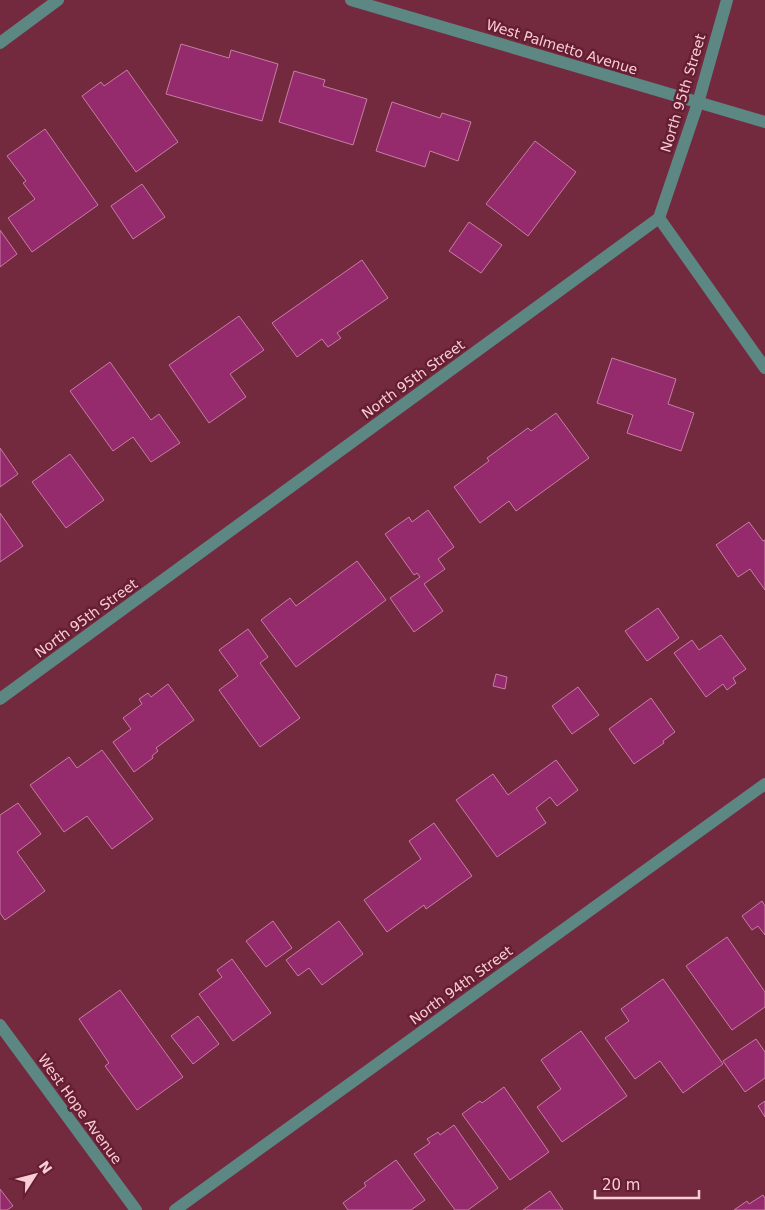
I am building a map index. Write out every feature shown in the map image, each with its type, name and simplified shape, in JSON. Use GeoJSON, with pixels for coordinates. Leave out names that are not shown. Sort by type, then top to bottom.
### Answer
{"type":"FeatureCollection","features":[{"type":"Feature","properties":{"kind":"street"},"geometry":{"type":"LineString","coordinates":[[0,43],[58,0]]}},
{"type":"Feature","properties":{"kind":"street","name":"West Palmetto Avenue"},"geometry":{"type":"LineString","coordinates":[[351,0],[765,122]]}},
{"type":"Feature","properties":{"kind":"street","name":"North 95th Street"},"geometry":{"type":"LineString","coordinates":[[0,699],[659,218],[698,103],[727,0]]}},
{"type":"Feature","properties":{"kind":"street"},"geometry":{"type":"LineString","coordinates":[[659,218],[765,368]]}},
{"type":"Feature","properties":{"kind":"street","name":"North 94th Street"},"geometry":{"type":"LineString","coordinates":[[175,1210],[765,784]]}},
{"type":"Feature","properties":{"kind":"street","name":"West Hope Avenue"},"geometry":{"type":"LineString","coordinates":[[0,1025],[136,1210]]}},
{"type":"Feature","properties":{"kind":"building"},"geometry":{"type":"Polygon","coordinates":[[[181,44],[229,58],[231,50],[278,64],[262,121],[166,94],[181,44]]]}},
{"type":"Feature","properties":{"kind":"building"},"geometry":{"type":"Polygon","coordinates":[[[127,70],[178,142],[136,172],[82,96],[101,82],[104,86],[127,70]]]}},
{"type":"Feature","properties":{"kind":"building"},"geometry":{"type":"Polygon","coordinates":[[[294,71],[325,80],[323,86],[367,99],[353,145],[279,122],[294,71]]]}},
{"type":"Feature","properties":{"kind":"building"},"geometry":{"type":"Polygon","coordinates":[[[392,102],[440,118],[442,113],[471,122],[458,161],[430,151],[425,167],[376,151],[392,102]]]}},
{"type":"Feature","properties":{"kind":"building"},"geometry":{"type":"Polygon","coordinates":[[[45,129],[98,205],[32,252],[8,218],[35,199],[23,183],[26,181],[7,156],[45,129]]]}},
{"type":"Feature","properties":{"kind":"building"},"geometry":{"type":"Polygon","coordinates":[[[535,141],[576,172],[528,236],[486,204],[535,141]]]}},
{"type":"Feature","properties":{"kind":"building"},"geometry":{"type":"Polygon","coordinates":[[[142,184],[165,217],[133,239],[111,206],[142,184]]]}},
{"type":"Feature","properties":{"kind":"building"},"geometry":{"type":"Polygon","coordinates":[[[469,222],[502,245],[481,273],[449,251],[469,222]]]}},
{"type":"Feature","properties":{"kind":"building"},"geometry":{"type":"Polygon","coordinates":[[[0,230],[17,254],[0,267],[0,230]]]}},
{"type":"Feature","properties":{"kind":"building"},"geometry":{"type":"Polygon","coordinates":[[[362,260],[388,298],[337,333],[341,338],[328,347],[322,339],[297,357],[272,323],[362,260]]]}},
{"type":"Feature","properties":{"kind":"building"},"geometry":{"type":"Polygon","coordinates":[[[239,316],[264,350],[230,374],[246,397],[209,423],[169,365],[239,316]]]}},
{"type":"Feature","properties":{"kind":"building"},"geometry":{"type":"Polygon","coordinates":[[[612,358],[676,379],[668,404],[694,413],[681,451],[627,433],[633,415],[597,403],[612,358]]]}},
{"type":"Feature","properties":{"kind":"building"},"geometry":{"type":"Polygon","coordinates":[[[110,362],[151,420],[159,414],[180,443],[151,462],[133,437],[113,451],[70,391],[110,362]]]}},
{"type":"Feature","properties":{"kind":"building"},"geometry":{"type":"Polygon","coordinates":[[[556,413],[589,458],[516,511],[509,501],[480,523],[454,487],[489,461],[487,458],[528,428],[531,431],[556,413]]]}},
{"type":"Feature","properties":{"kind":"building"},"geometry":{"type":"Polygon","coordinates":[[[0,448],[18,474],[0,487],[0,448]]]}},
{"type":"Feature","properties":{"kind":"building"},"geometry":{"type":"Polygon","coordinates":[[[70,454],[104,500],[66,528],[32,482],[70,454]]]}},
{"type":"Feature","properties":{"kind":"building"},"geometry":{"type":"Polygon","coordinates":[[[428,510],[454,547],[438,559],[445,569],[424,584],[443,611],[414,632],[390,598],[420,577],[417,573],[414,575],[385,534],[409,517],[412,522],[428,510]]]}},
{"type":"Feature","properties":{"kind":"building"},"geometry":{"type":"Polygon","coordinates":[[[0,513],[23,546],[0,562],[0,513]]]}},
{"type":"Feature","properties":{"kind":"building"},"geometry":{"type":"Polygon","coordinates":[[[749,522],[763,541],[765,540],[765,590],[750,569],[738,577],[716,545],[749,522]]]}},
{"type":"Feature","properties":{"kind":"building"},"geometry":{"type":"Polygon","coordinates":[[[357,561],[386,600],[296,667],[261,620],[290,598],[296,606],[357,561]]]}},
{"type":"Feature","properties":{"kind":"building"},"geometry":{"type":"Polygon","coordinates":[[[658,608],[679,638],[647,661],[625,631],[658,608]]]}},
{"type":"Feature","properties":{"kind":"building"},"geometry":{"type":"Polygon","coordinates":[[[248,629],[268,657],[260,663],[300,718],[260,747],[219,690],[238,676],[219,650],[248,629]]]}},
{"type":"Feature","properties":{"kind":"building"},"geometry":{"type":"Polygon","coordinates":[[[721,635],[746,669],[733,678],[736,683],[727,690],[723,684],[706,697],[674,653],[692,640],[699,650],[721,635]]]}},
{"type":"Feature","properties":{"kind":"building"},"geometry":{"type":"Polygon","coordinates":[[[496,674],[507,677],[505,689],[493,686],[496,674]]]}},
{"type":"Feature","properties":{"kind":"building"},"geometry":{"type":"Polygon","coordinates":[[[168,684],[194,720],[156,748],[158,751],[152,756],[153,758],[134,772],[113,742],[131,729],[123,718],[142,704],[139,699],[148,693],[151,697],[168,684]]]}},
{"type":"Feature","properties":{"kind":"building"},"geometry":{"type":"Polygon","coordinates":[[[578,687],[599,715],[572,734],[552,706],[578,687]]]}},
{"type":"Feature","properties":{"kind":"building"},"geometry":{"type":"Polygon","coordinates":[[[651,698],[675,732],[663,741],[664,743],[634,764],[609,729],[651,698]]]}},
{"type":"Feature","properties":{"kind":"building"},"geometry":{"type":"Polygon","coordinates":[[[102,750],[153,819],[112,849],[87,816],[64,832],[30,785],[69,757],[77,768],[102,750]]]}},
{"type":"Feature","properties":{"kind":"building"},"geometry":{"type":"Polygon","coordinates":[[[556,760],[578,790],[557,806],[550,797],[536,808],[546,823],[497,857],[456,800],[493,774],[508,795],[556,760]]]}},
{"type":"Feature","properties":{"kind":"building"},"geometry":{"type":"Polygon","coordinates":[[[18,803],[41,834],[17,852],[45,891],[5,920],[0,913],[0,815],[18,803]]]}},
{"type":"Feature","properties":{"kind":"building"},"geometry":{"type":"Polygon","coordinates":[[[434,823],[472,876],[426,909],[424,905],[387,932],[364,900],[421,859],[409,841],[434,823]]]}},
{"type":"Feature","properties":{"kind":"building"},"geometry":{"type":"Polygon","coordinates":[[[762,901],[765,906],[765,935],[758,926],[752,930],[742,916],[762,901]]]}},
{"type":"Feature","properties":{"kind":"building"},"geometry":{"type":"Polygon","coordinates":[[[273,921],[292,948],[266,967],[246,941],[273,921]]]}},
{"type":"Feature","properties":{"kind":"building"},"geometry":{"type":"Polygon","coordinates":[[[339,921],[363,954],[322,985],[309,968],[298,976],[286,960],[339,921]]]}},
{"type":"Feature","properties":{"kind":"building"},"geometry":{"type":"Polygon","coordinates":[[[727,937],[765,992],[765,1007],[732,1030],[686,966],[727,937]]]}},
{"type":"Feature","properties":{"kind":"building"},"geometry":{"type":"Polygon","coordinates":[[[232,959],[271,1013],[233,1041],[199,994],[222,977],[217,970],[232,959]]]}},
{"type":"Feature","properties":{"kind":"building"},"geometry":{"type":"Polygon","coordinates":[[[663,979],[723,1064],[683,1093],[660,1061],[635,1079],[605,1038],[629,1021],[621,1009],[663,979]]]}},
{"type":"Feature","properties":{"kind":"building"},"geometry":{"type":"Polygon","coordinates":[[[120,990],[183,1077],[137,1110],[105,1066],[109,1063],[79,1019],[120,990]]]}},
{"type":"Feature","properties":{"kind":"building"},"geometry":{"type":"Polygon","coordinates":[[[198,1016],[219,1044],[193,1064],[171,1036],[198,1016]]]}},
{"type":"Feature","properties":{"kind":"building"},"geometry":{"type":"Polygon","coordinates":[[[581,1031],[627,1096],[562,1142],[537,1107],[561,1089],[541,1060],[581,1031]]]}},
{"type":"Feature","properties":{"kind":"building"},"geometry":{"type":"Polygon","coordinates":[[[756,1039],[765,1052],[765,1078],[745,1092],[723,1061],[756,1039]]]}},
{"type":"Feature","properties":{"kind":"building"},"geometry":{"type":"Polygon","coordinates":[[[504,1087],[549,1152],[510,1180],[462,1114],[480,1101],[482,1103],[504,1087]]]}},
{"type":"Feature","properties":{"kind":"building"},"geometry":{"type":"Polygon","coordinates":[[[765,1101],[765,1117],[758,1106],[765,1101]]]}},
{"type":"Feature","properties":{"kind":"building"},"geometry":{"type":"Polygon","coordinates":[[[454,1125],[498,1188],[468,1210],[455,1210],[414,1154],[430,1143],[427,1139],[438,1132],[440,1135],[454,1125]]]}},
{"type":"Feature","properties":{"kind":"building"},"geometry":{"type":"Polygon","coordinates":[[[396,1160],[425,1200],[411,1210],[348,1210],[343,1203],[366,1186],[364,1183],[396,1160]]]}},
{"type":"Feature","properties":{"kind":"building"},"geometry":{"type":"Polygon","coordinates":[[[0,1189],[13,1206],[7,1210],[0,1210],[0,1189]]]}},
{"type":"Feature","properties":{"kind":"building"},"geometry":{"type":"Polygon","coordinates":[[[550,1191],[563,1210],[523,1210],[550,1191]]]}},
{"type":"Feature","properties":{"kind":"building"},"geometry":{"type":"Polygon","coordinates":[[[763,1195],[765,1198],[765,1210],[734,1210],[747,1201],[749,1204],[763,1195]]]}}]}
